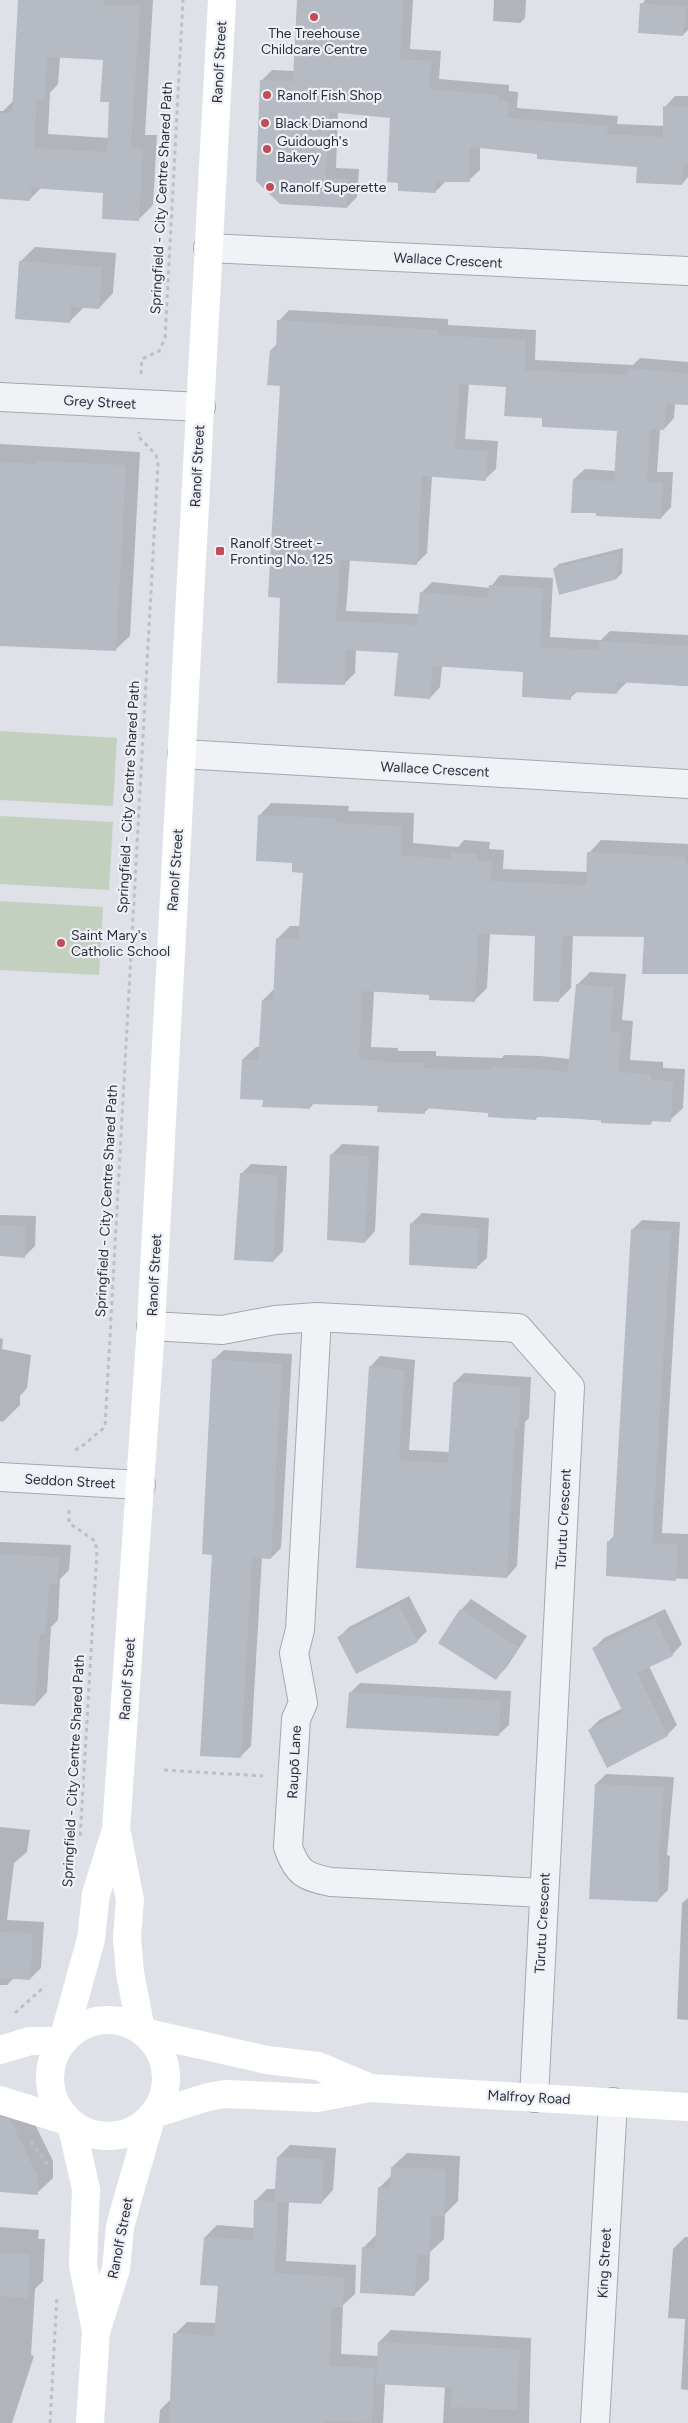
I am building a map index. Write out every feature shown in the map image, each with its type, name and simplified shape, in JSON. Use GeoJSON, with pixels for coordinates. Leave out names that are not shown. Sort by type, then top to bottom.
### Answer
{"type":"FeatureCollection","features":[{"type":"Feature","properties":{"kind":"street","name":"Ranolf Street"},"geometry":{"type":"LineString","coordinates":[[63,2040],[91,1939],[96,1894],[116,1830],[151,1326],[166,1016],[182,754],[222,0]]}},
{"type":"Feature","properties":{"kind":"street","name":"Wallace Crescent"},"geometry":{"type":"LineString","coordinates":[[208,248],[688,271]]}},
{"type":"Feature","properties":{"kind":"street","name":"Grey Street"},"geometry":{"type":"LineString","coordinates":[[0,397],[200,408]]}},
{"type":"Feature","properties":{"kind":"street","name":"Wallace Crescent"},"geometry":{"type":"LineString","coordinates":[[182,754],[688,784]]}},
{"type":"Feature","properties":{"kind":"street","name":"Tūrutu Crescent"},"geometry":{"type":"LineString","coordinates":[[151,1326],[222,1330],[275,1320],[317,1317],[518,1328],[570,1386],[534,2098]]}},
{"type":"Feature","properties":{"kind":"street","name":"Raupō Lane"},"geometry":{"type":"LineString","coordinates":[[317,1317],[300,1630],[294,1653],[303,1703],[296,1719],[288,1848],[293,1862],[301,1872],[314,1879],[331,1882],[544,1892]]}},
{"type":"Feature","properties":{"kind":"street","name":"Seddon Street"},"geometry":{"type":"LineString","coordinates":[[0,1477],[141,1484]]}},
{"type":"Feature","properties":{"kind":"street","name":"Ranolf Street"},"geometry":{"type":"LineString","coordinates":[[116,1830],[130,1900],[127,1938],[130,1973],[142,2031]]}},
{"type":"Feature","properties":{"kind":"street"},"geometry":{"type":"LineString","coordinates":[[0,2100],[71,2123],[84,2131],[98,2135],[114,2135],[135,2128],[153,2114],[162,2100],[165,2086],[165,2071],[161,2056],[154,2042],[142,2031],[115,2020],[100,2020],[80,2027],[63,2040],[53,2057],[49,2074],[51,2092],[58,2109],[71,2123]]}},
{"type":"Feature","properties":{"kind":"street","name":"Malfroy Road"},"geometry":{"type":"LineString","coordinates":[[142,2031],[267,2060],[318,2066],[370,2088]]}},
{"type":"Feature","properties":{"kind":"street"},"geometry":{"type":"LineString","coordinates":[[0,2050],[30,2041],[63,2040]]}},
{"type":"Feature","properties":{"kind":"street","name":"Malfroy Road"},"geometry":{"type":"LineString","coordinates":[[153,2114],[224,2094],[264,2094],[317,2098],[370,2088],[688,2107]]}},
{"type":"Feature","properties":{"kind":"street","name":"King Street"},"geometry":{"type":"LineString","coordinates":[[596,2423],[613,2102]]}},
{"type":"Feature","properties":{"kind":"street","name":"Ranolf Street"},"geometry":{"type":"LineString","coordinates":[[90,2423],[96,2332],[116,2269],[120,2227],[153,2114]]}},
{"type":"Feature","properties":{"kind":"street","name":"Ranolf Street"},"geometry":{"type":"LineString","coordinates":[[71,2123],[86,2189],[83,2265],[96,2332]]}},
{"type":"Feature","properties":{"kind":"path","name":"Springfield - City Centre Shared Path"},"geometry":{"type":"LineString","coordinates":[[141,384],[142,359],[159,351],[165,338],[182,0]]}},
{"type":"Feature","properties":{"kind":"path","name":"Springfield - City Centre Shared Path"},"geometry":{"type":"LineString","coordinates":[[72,1451],[81,1447],[105,1427],[158,464],[156,456],[139,437],[140,425]]}},
{"type":"Feature","properties":{"kind":"path","name":"Springfield - City Centre Shared Path"},"geometry":{"type":"LineString","coordinates":[[70,1508],[69,1523],[95,1541],[97,1551],[80,1846]]}},
{"type":"Feature","properties":{"kind":"path"},"geometry":{"type":"LineString","coordinates":[[164,1770],[264,1776]]}},
{"type":"Feature","properties":{"kind":"path"},"geometry":{"type":"LineString","coordinates":[[11,2016],[42,1991],[47,1983]]}},
{"type":"Feature","properties":{"kind":"path"},"geometry":{"type":"LineString","coordinates":[[30,2140],[39,2150],[50,2170]]}},
{"type":"Feature","properties":{"kind":"path"},"geometry":{"type":"LineString","coordinates":[[50,2423],[57,2288]]}},
{"type":"Feature","properties":{"kind":"green space"},"geometry":{"type":"Polygon","coordinates":[[[0,731],[117,738],[113,806],[0,800],[0,731]]]}},
{"type":"Feature","properties":{"kind":"green space"},"geometry":{"type":"Polygon","coordinates":[[[0,816],[113,822],[109,890],[0,884],[0,816]]]}},
{"type":"Feature","properties":{"kind":"green space"},"geometry":{"type":"Polygon","coordinates":[[[0,901],[103,907],[99,975],[0,970],[0,901]]]}},
{"type":"Feature","properties":{"kind":"building"},"geometry":{"type":"Polygon","coordinates":[[[18,0],[105,0],[104,5],[140,6],[131,148],[143,149],[139,221],[102,219],[103,193],[31,188],[30,201],[0,199],[0,113],[12,113],[18,0]],[[47,57],[45,100],[37,99],[34,148],[107,152],[109,102],[100,102],[103,60],[47,57]]]}},
{"type":"Feature","properties":{"kind":"building"},"geometry":{"type":"Polygon","coordinates":[[[297,0],[403,0],[400,59],[431,61],[429,89],[499,95],[499,101],[509,102],[507,118],[608,126],[607,134],[663,137],[663,106],[688,106],[688,165],[683,165],[682,185],[636,183],[637,167],[537,159],[537,154],[470,147],[470,182],[436,182],[436,193],[398,191],[398,183],[387,182],[390,118],[329,112],[326,178],[349,179],[347,208],[280,204],[256,181],[260,80],[293,81],[297,0]]]}},
{"type":"Feature","properties":{"kind":"building"},"geometry":{"type":"Polygon","coordinates":[[[640,3],[686,7],[683,36],[638,33],[640,3]]]}},
{"type":"Feature","properties":{"kind":"building"},"geometry":{"type":"Polygon","coordinates":[[[19,261],[102,267],[99,309],[71,307],[70,323],[15,319],[19,261]]]}},
{"type":"Feature","properties":{"kind":"building"},"geometry":{"type":"Polygon","coordinates":[[[277,320],[438,330],[438,335],[526,340],[525,370],[628,375],[628,368],[688,373],[688,405],[666,404],[664,430],[650,429],[647,482],[663,483],[661,519],[596,516],[596,513],[571,513],[573,479],[614,481],[617,431],[542,427],[542,418],[504,416],[506,387],[459,384],[455,449],[488,451],[486,481],[422,476],[417,565],[340,560],[336,621],[417,625],[420,592],[488,598],[489,585],[543,588],[540,647],[598,650],[598,641],[688,646],[688,686],[617,682],[617,694],[571,692],[571,700],[522,697],[523,672],[433,666],[430,699],[394,696],[398,653],[346,650],[345,685],[277,683],[280,598],[268,597],[280,386],[267,385],[270,350],[276,350],[277,320]]]}},
{"type":"Feature","properties":{"kind":"building"},"geometry":{"type":"Polygon","coordinates":[[[38,461],[126,465],[116,651],[0,646],[0,462],[38,464],[38,461]]]}},
{"type":"Feature","properties":{"kind":"building"},"geometry":{"type":"Polygon","coordinates":[[[619,552],[617,579],[559,595],[553,568],[619,552]]]}},
{"type":"Feature","properties":{"kind":"building"},"geometry":{"type":"Polygon","coordinates":[[[258,815],[336,818],[336,823],[402,826],[401,855],[450,859],[450,852],[478,854],[477,861],[492,862],[491,881],[586,885],[587,852],[685,857],[685,864],[688,865],[688,974],[642,974],[644,937],[562,936],[559,1002],[533,1001],[535,936],[478,934],[475,1002],[429,1000],[429,995],[362,991],[359,1059],[386,1061],[386,1063],[424,1063],[423,1068],[490,1070],[490,1067],[568,1072],[576,984],[614,987],[610,1032],[621,1033],[618,1072],[651,1074],[651,1080],[673,1081],[671,1122],[651,1121],[651,1125],[601,1123],[601,1120],[569,1118],[536,1117],[536,1120],[488,1117],[488,1113],[425,1108],[425,1114],[377,1112],[378,1106],[310,1104],[310,1109],[262,1107],[263,1100],[240,1099],[242,1059],[258,1060],[262,1000],[273,1000],[276,938],[298,939],[303,873],[292,872],[292,863],[256,861],[258,815]]]}},
{"type":"Feature","properties":{"kind":"building"},"geometry":{"type":"Polygon","coordinates":[[[330,1154],[369,1156],[365,1243],[327,1240],[330,1154]]]}},
{"type":"Feature","properties":{"kind":"building"},"geometry":{"type":"Polygon","coordinates":[[[240,1173],[278,1175],[273,1262],[234,1260],[240,1173]]]}},
{"type":"Feature","properties":{"kind":"building"},"geometry":{"type":"Polygon","coordinates":[[[410,1223],[479,1228],[477,1269],[409,1265],[410,1223]]]}},
{"type":"Feature","properties":{"kind":"building"},"geometry":{"type":"Polygon","coordinates":[[[0,1225],[26,1226],[25,1258],[0,1256],[0,1225]]]}},
{"type":"Feature","properties":{"kind":"building"},"geometry":{"type":"Polygon","coordinates":[[[631,1229],[671,1231],[652,1543],[678,1544],[676,1581],[606,1576],[607,1541],[613,1541],[631,1229]]]}},
{"type":"Feature","properties":{"kind":"building"},"geometry":{"type":"Polygon","coordinates":[[[212,1359],[282,1364],[271,1559],[252,1558],[241,1758],[200,1756],[212,1555],[202,1554],[212,1359]]]}},
{"type":"Feature","properties":{"kind":"building"},"geometry":{"type":"Polygon","coordinates":[[[369,1366],[405,1370],[399,1460],[448,1463],[453,1382],[521,1387],[519,1430],[515,1429],[507,1578],[356,1568],[369,1366]]]}},
{"type":"Feature","properties":{"kind":"building"},"geometry":{"type":"Polygon","coordinates":[[[0,1554],[59,1557],[57,1584],[49,1584],[46,1634],[40,1634],[35,1706],[0,1704],[0,1554]]]}},
{"type":"Feature","properties":{"kind":"building"},"geometry":{"type":"Polygon","coordinates":[[[399,1605],[418,1642],[356,1674],[337,1637],[399,1605]]]}},
{"type":"Feature","properties":{"kind":"building"},"geometry":{"type":"Polygon","coordinates":[[[460,1609],[518,1647],[496,1680],[438,1643],[460,1609]]]}},
{"type":"Feature","properties":{"kind":"building"},"geometry":{"type":"Polygon","coordinates":[[[655,1618],[673,1656],[637,1673],[668,1736],[607,1768],[588,1730],[623,1712],[592,1648],[655,1618]]]}},
{"type":"Feature","properties":{"kind":"building"},"geometry":{"type":"Polygon","coordinates":[[[349,1692],[501,1701],[499,1736],[346,1728],[349,1692]]]}},
{"type":"Feature","properties":{"kind":"building"},"geometry":{"type":"Polygon","coordinates":[[[595,1784],[664,1787],[658,1865],[660,1865],[658,1902],[589,1899],[595,1784]]]}},
{"type":"Feature","properties":{"kind":"building"},"geometry":{"type":"Polygon","coordinates":[[[0,1932],[33,1933],[30,1980],[0,1978],[0,1932]]]}},
{"type":"Feature","properties":{"kind":"building"},"geometry":{"type":"Polygon","coordinates":[[[0,2116],[10,2119],[38,2177],[38,2195],[0,2192],[0,2116]]]}},
{"type":"Feature","properties":{"kind":"building"},"geometry":{"type":"Polygon","coordinates":[[[277,2157],[324,2159],[322,2204],[278,2202],[275,2273],[345,2277],[343,2307],[332,2307],[329,2366],[375,2368],[372,2423],[326,2421],[326,2423],[169,2423],[173,2333],[214,2336],[218,2286],[200,2285],[204,2237],[253,2240],[254,2200],[274,2201],[277,2157]]]}},
{"type":"Feature","properties":{"kind":"building"},"geometry":{"type":"Polygon","coordinates":[[[391,2167],[446,2169],[444,2217],[431,2216],[430,2255],[417,2254],[415,2296],[360,2293],[362,2247],[375,2248],[378,2187],[390,2188],[391,2167]]]}},
{"type":"Feature","properties":{"kind":"building"},"geometry":{"type":"Polygon","coordinates":[[[0,2253],[30,2254],[28,2298],[0,2296],[0,2253]]]}},
{"type":"Feature","properties":{"kind":"building"},"geometry":{"type":"Polygon","coordinates":[[[378,2342],[520,2349],[517,2410],[451,2407],[452,2388],[376,2384],[378,2342]]]}},
{"type":"Feature","properties":{"kind":"place","name":"The Treehouse Childcare Centre"},"geometry":{"type":"Point","coordinates":[314,17]}},
{"type":"Feature","properties":{"kind":"place","name":"Ranolf Fish Shop"},"geometry":{"type":"Point","coordinates":[267,95]}},
{"type":"Feature","properties":{"kind":"place","name":"Black Diamond"},"geometry":{"type":"Point","coordinates":[265,123]}},
{"type":"Feature","properties":{"kind":"place","name":"Guidough's Bakery"},"geometry":{"type":"Point","coordinates":[267,149]}},
{"type":"Feature","properties":{"kind":"place","name":"Ranolf Superette"},"geometry":{"type":"Point","coordinates":[270,187]}},
{"type":"Feature","properties":{"kind":"place","name":"Ranolf Street - Fronting No. 125"},"geometry":{"type":"Point","coordinates":[220,551]}},
{"type":"Feature","properties":{"kind":"place","name":"Saint Mary's Catholic School"},"geometry":{"type":"Point","coordinates":[61,943]}}]}
